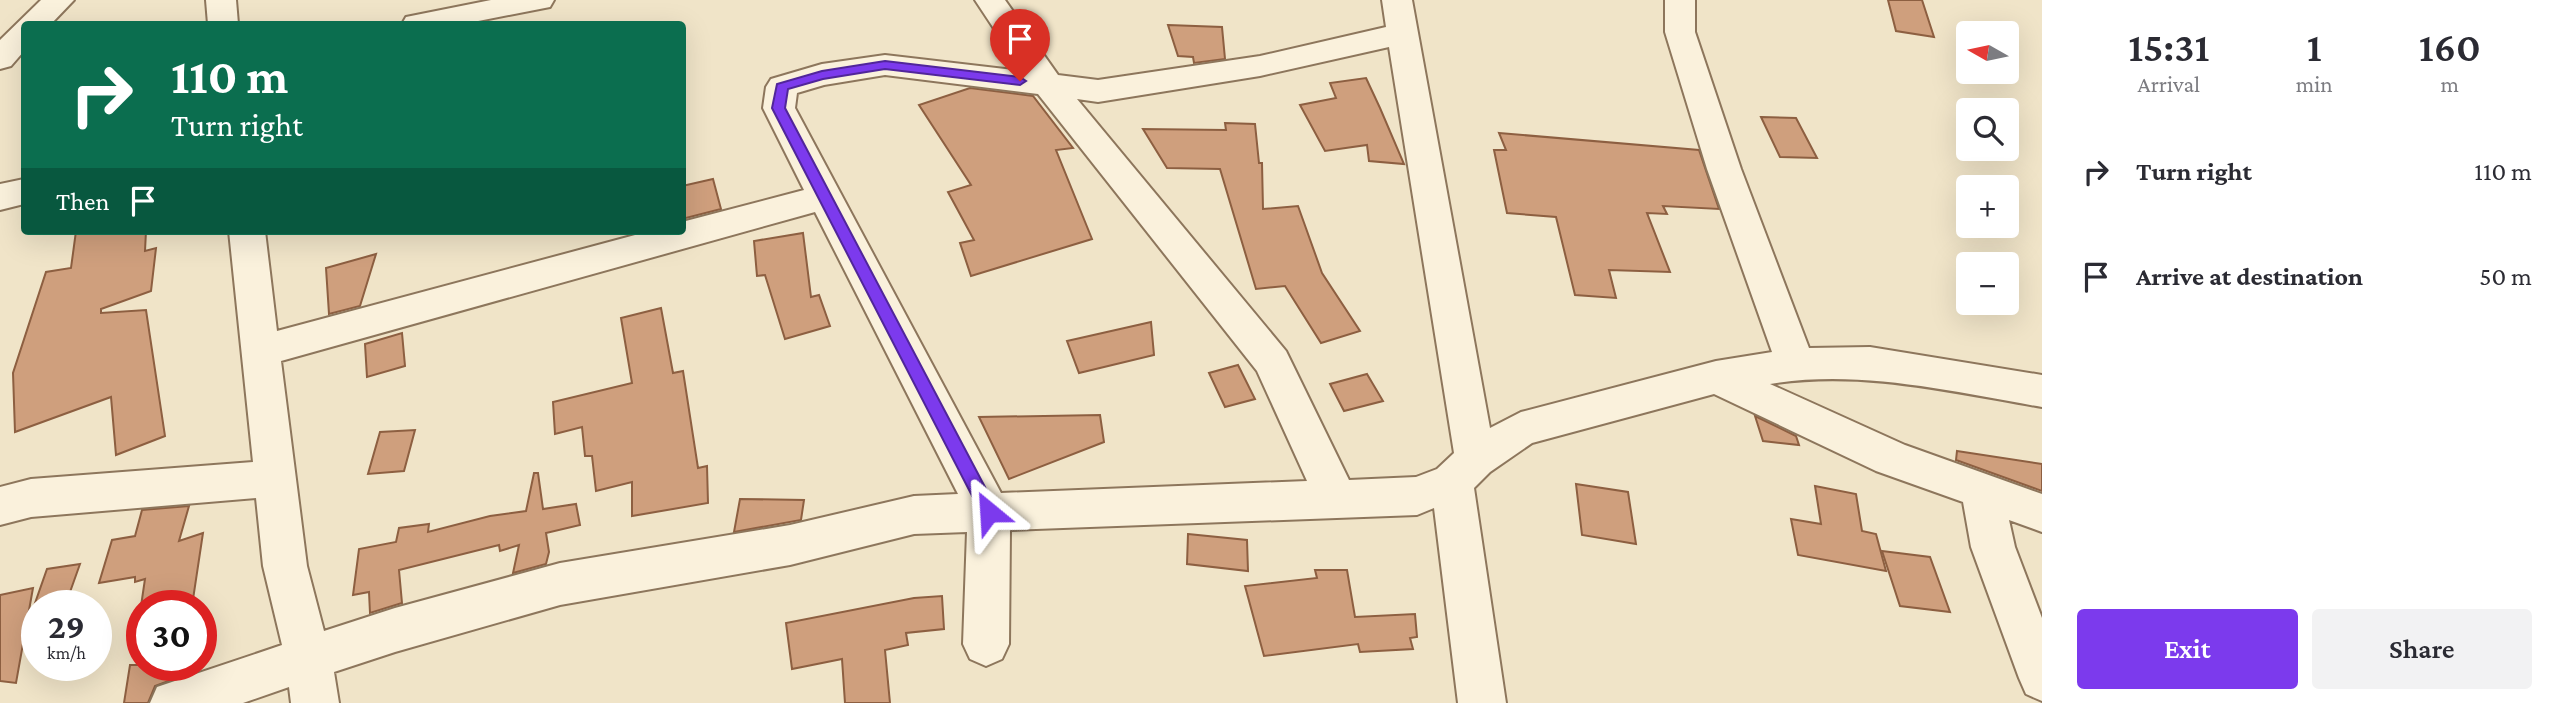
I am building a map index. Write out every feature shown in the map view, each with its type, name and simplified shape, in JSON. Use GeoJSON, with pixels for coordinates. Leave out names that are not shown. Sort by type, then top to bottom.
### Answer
{"type":"FeatureCollection","features":[{"type":"Feature","properties":{"kind":"street"},"geometry":{"type":"LineString","coordinates":[[36,21],[59,0]]}},
{"type":"Feature","properties":{"kind":"street"},"geometry":{"type":"LineString","coordinates":[[221,0],[223,21]]}},
{"type":"Feature","properties":{"kind":"street"},"geometry":{"type":"LineString","coordinates":[[432,21],[539,0]]}},
{"type":"Feature","properties":{"kind":"street"},"geometry":{"type":"LineString","coordinates":[[990,0],[1047,84],[1272,362],[1336,498]]}},
{"type":"Feature","properties":{"kind":"street"},"geometry":{"type":"LineString","coordinates":[[1680,0],[1680,32],[1724,169],[1796,364]]}},
{"type":"Feature","properties":{"kind":"street"},"geometry":{"type":"LineString","coordinates":[[986,643],[989,512],[779,108],[782,87],[822,75],[885,65],[1098,91],[1261,66],[1399,17],[1464,470],[1482,703]]}},
{"type":"Feature","properties":{"kind":"street"},"geometry":{"type":"LineString","coordinates":[[0,59],[21,35]]}},
{"type":"Feature","properties":{"kind":"street"},"geometry":{"type":"LineString","coordinates":[[0,197],[21,193]]}},
{"type":"Feature","properties":{"kind":"street"},"geometry":{"type":"LineString","coordinates":[[261,351],[827,197]]}},
{"type":"Feature","properties":{"kind":"street"},"geometry":{"type":"LineString","coordinates":[[247,235],[285,566],[312,681]]}},
{"type":"Feature","properties":{"kind":"street"},"geometry":{"type":"LineString","coordinates":[[174,703],[312,681],[395,630],[560,584],[790,545],[914,515],[1417,496],[1464,470],[1521,429],[1716,377],[1796,364],[1870,363],[2042,391]]}},
{"type":"Feature","properties":{"kind":"street"},"geometry":{"type":"LineString","coordinates":[[1716,377],[1891,458],[2042,513]]}},
{"type":"Feature","properties":{"kind":"street"},"geometry":{"type":"LineString","coordinates":[[0,506],[31,498],[276,478]]}},
{"type":"Feature","properties":{"kind":"street"},"geometry":{"type":"LineString","coordinates":[[1981,491],[1993,547],[2042,678]]}},
{"type":"Feature","properties":{"kind":"building"},"geometry":{"type":"Polygon","coordinates":[[[1888,0],[1922,0],[1934,37],[1896,31],[1888,0]]]}},
{"type":"Feature","properties":{"kind":"building"},"geometry":{"type":"Polygon","coordinates":[[[1168,25],[1222,27],[1225,59],[1194,63],[1193,57],[1178,56],[1168,25]]]}},
{"type":"Feature","properties":{"kind":"building"},"geometry":{"type":"Polygon","coordinates":[[[1366,78],[1404,164],[1369,161],[1367,145],[1325,151],[1300,105],[1336,98],[1330,83],[1366,78]]]}},
{"type":"Feature","properties":{"kind":"building"},"geometry":{"type":"Polygon","coordinates":[[[970,88],[1033,96],[1073,148],[1056,150],[1092,239],[971,276],[960,243],[974,240],[948,192],[971,185],[919,105],[970,88]]]}},
{"type":"Feature","properties":{"kind":"building"},"geometry":{"type":"Polygon","coordinates":[[[1761,117],[1796,118],[1817,158],[1780,157],[1761,117]]]}},
{"type":"Feature","properties":{"kind":"building"},"geometry":{"type":"Polygon","coordinates":[[[1225,123],[1255,124],[1259,163],[1262,163],[1263,209],[1298,206],[1322,273],[1360,331],[1321,343],[1285,286],[1256,289],[1220,169],[1167,168],[1143,129],[1226,130],[1225,123]]]}},
{"type":"Feature","properties":{"kind":"building"},"geometry":{"type":"Polygon","coordinates":[[[1499,133],[1699,150],[1719,209],[1663,206],[1667,214],[1647,213],[1670,272],[1609,270],[1616,298],[1575,295],[1556,217],[1507,213],[1494,150],[1506,150],[1499,133]]]}},
{"type":"Feature","properties":{"kind":"building"},"geometry":{"type":"Polygon","coordinates":[[[713,179],[721,209],[686,218],[686,185],[713,179]]]}},
{"type":"Feature","properties":{"kind":"building"},"geometry":{"type":"Polygon","coordinates":[[[803,233],[811,297],[819,295],[830,326],[785,339],[765,275],[757,276],[754,241],[803,233]]]}},
{"type":"Feature","properties":{"kind":"building"},"geometry":{"type":"Polygon","coordinates":[[[75,235],[146,235],[145,251],[156,248],[151,291],[101,309],[101,313],[146,310],[165,436],[116,455],[111,397],[15,432],[13,373],[46,272],[71,268],[75,235]]]}},
{"type":"Feature","properties":{"kind":"building"},"geometry":{"type":"Polygon","coordinates":[[[376,254],[360,306],[329,314],[326,268],[376,254]]]}},
{"type":"Feature","properties":{"kind":"building"},"geometry":{"type":"Polygon","coordinates":[[[661,308],[673,373],[683,371],[698,468],[707,466],[708,503],[632,516],[632,482],[596,491],[592,456],[585,456],[582,427],[555,434],[553,402],[632,383],[621,318],[661,308]]]}},
{"type":"Feature","properties":{"kind":"building"},"geometry":{"type":"Polygon","coordinates":[[[1151,322],[1154,355],[1079,373],[1067,341],[1151,322]]]}},
{"type":"Feature","properties":{"kind":"building"},"geometry":{"type":"Polygon","coordinates":[[[402,333],[405,366],[367,377],[365,344],[402,333]]]}},
{"type":"Feature","properties":{"kind":"building"},"geometry":{"type":"Polygon","coordinates":[[[1238,365],[1255,399],[1225,407],[1209,373],[1238,365]]]}},
{"type":"Feature","properties":{"kind":"building"},"geometry":{"type":"Polygon","coordinates":[[[1367,374],[1383,401],[1344,411],[1330,384],[1367,374]]]}},
{"type":"Feature","properties":{"kind":"building"},"geometry":{"type":"Polygon","coordinates":[[[1100,415],[1104,442],[1009,479],[979,417],[1100,415]]]}},
{"type":"Feature","properties":{"kind":"building"},"geometry":{"type":"Polygon","coordinates":[[[1755,416],[1796,436],[1799,445],[1763,441],[1755,416]]]}},
{"type":"Feature","properties":{"kind":"building"},"geometry":{"type":"Polygon","coordinates":[[[415,430],[404,471],[368,474],[380,432],[415,430]]]}},
{"type":"Feature","properties":{"kind":"building"},"geometry":{"type":"Polygon","coordinates":[[[1957,451],[2042,464],[2042,491],[1956,460],[1957,451]]]}},
{"type":"Feature","properties":{"kind":"building"},"geometry":{"type":"Polygon","coordinates":[[[534,473],[538,473],[543,509],[576,504],[580,525],[546,533],[549,552],[546,564],[513,573],[519,545],[500,551],[499,545],[399,570],[402,603],[370,613],[369,592],[353,595],[359,549],[396,542],[399,528],[429,524],[428,532],[490,516],[526,511],[534,473]]]}},
{"type":"Feature","properties":{"kind":"building"},"geometry":{"type":"Polygon","coordinates":[[[1576,484],[1628,492],[1636,544],[1582,535],[1576,484]]]}},
{"type":"Feature","properties":{"kind":"building"},"geometry":{"type":"Polygon","coordinates":[[[1815,486],[1856,494],[1862,531],[1876,534],[1886,571],[1798,555],[1791,519],[1821,524],[1815,486]]]}},
{"type":"Feature","properties":{"kind":"building"},"geometry":{"type":"Polygon","coordinates":[[[740,499],[804,500],[801,520],[734,532],[740,499]]]}},
{"type":"Feature","properties":{"kind":"building"},"geometry":{"type":"Polygon","coordinates":[[[189,506],[179,541],[203,533],[194,590],[143,590],[145,579],[135,582],[135,577],[99,583],[112,540],[135,536],[142,510],[189,506]]]}},
{"type":"Feature","properties":{"kind":"building"},"geometry":{"type":"Polygon","coordinates":[[[1188,534],[1247,540],[1248,571],[1187,564],[1188,534]]]}},
{"type":"Feature","properties":{"kind":"building"},"geometry":{"type":"Polygon","coordinates":[[[1882,551],[1930,557],[1950,612],[1900,606],[1882,551]]]}},
{"type":"Feature","properties":{"kind":"building"},"geometry":{"type":"Polygon","coordinates":[[[80,564],[71,590],[40,590],[47,569],[80,564]]]}},
{"type":"Feature","properties":{"kind":"building"},"geometry":{"type":"Polygon","coordinates":[[[1315,570],[1347,570],[1355,617],[1415,614],[1417,637],[1410,638],[1413,649],[1360,652],[1358,644],[1264,656],[1245,586],[1317,578],[1315,570]]]}},
{"type":"Feature","properties":{"kind":"building"},"geometry":{"type":"Polygon","coordinates":[[[21,591],[21,655],[16,683],[0,681],[0,595],[21,591]]]}},
{"type":"Feature","properties":{"kind":"building"},"geometry":{"type":"Polygon","coordinates":[[[942,596],[944,629],[906,633],[908,645],[885,650],[890,703],[845,703],[842,659],[792,669],[786,623],[914,598],[942,596]]]}},
{"type":"Feature","properties":{"kind":"building"},"geometry":{"type":"Polygon","coordinates":[[[127,681],[168,681],[155,686],[148,703],[124,703],[127,681]]]}},
{"type":"Feature","properties":{"kind":"route"},"geometry":{"type":"LineString","coordinates":[[989,512],[779,108],[782,87],[822,75],[885,65],[1020,81]]}}]}
